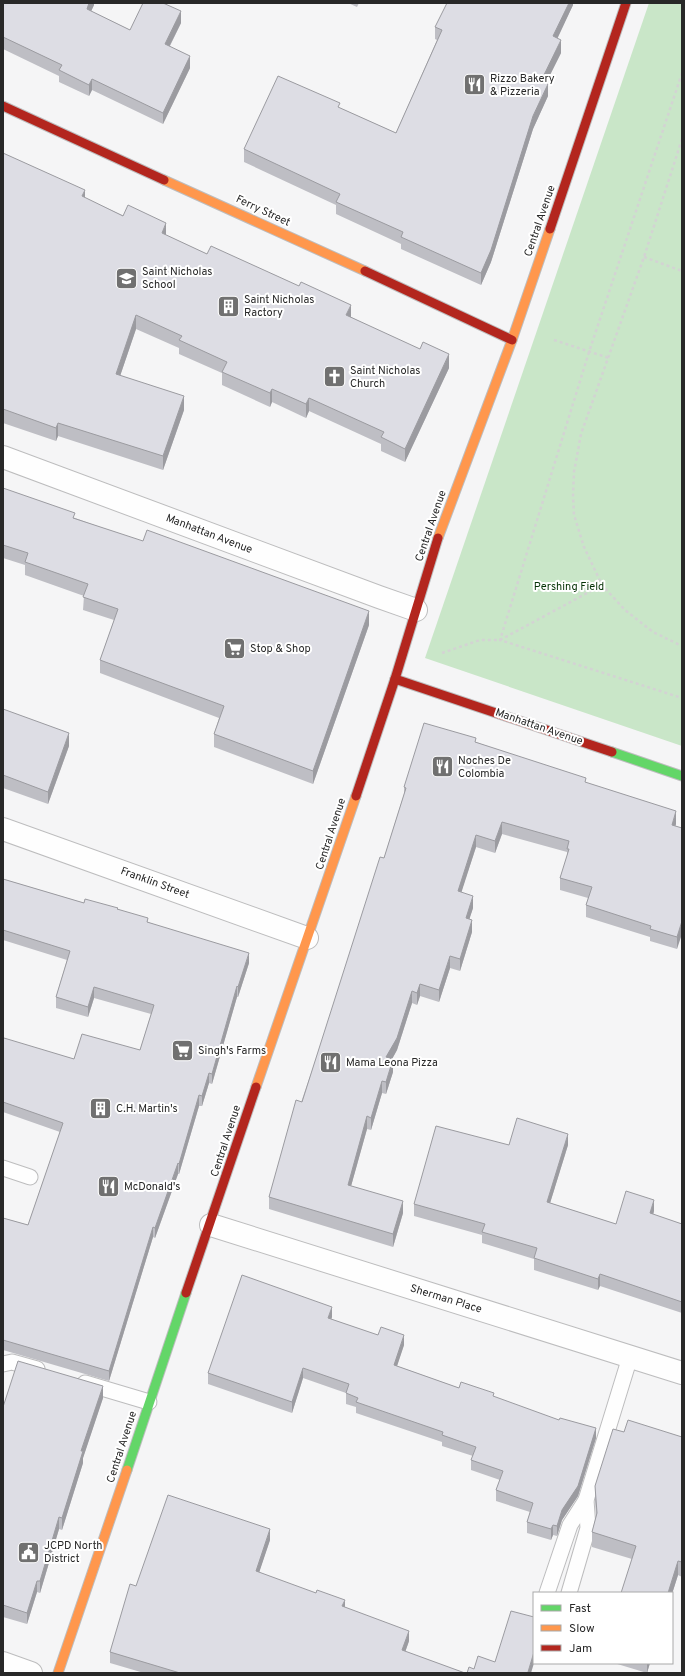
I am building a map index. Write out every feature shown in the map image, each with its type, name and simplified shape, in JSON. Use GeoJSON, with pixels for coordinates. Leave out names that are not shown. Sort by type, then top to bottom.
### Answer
{"type":"FeatureCollection","features":[{"type":"Feature","properties":{"kind":"main road","name":"Central Avenue"},"geometry":{"type":"LineString","coordinates":[[58,1673],[149,1402],[331,873],[395,679],[439,536],[512,340],[626,3]]}},
{"type":"Feature","properties":{"kind":"main road","name":"Ferry Street"},"geometry":{"type":"LineString","coordinates":[[3,106],[472,320],[512,340]]}},
{"type":"Feature","properties":{"kind":"main road","name":"Manhattan Avenue"},"geometry":{"type":"LineString","coordinates":[[395,679],[682,776]]}},
{"type":"Feature","properties":{"kind":"street","name":"Manhattan Avenue"},"geometry":{"type":"LineString","coordinates":[[3,457],[379,598],[416,610]]}},
{"type":"Feature","properties":{"kind":"street","name":"Franklin Street"},"geometry":{"type":"LineString","coordinates":[[3,829],[308,938]]}},
{"type":"Feature","properties":{"kind":"street","name":"Sherman Place"},"geometry":{"type":"LineString","coordinates":[[211,1225],[682,1373]]}},
{"type":"Feature","properties":{"kind":"street"},"geometry":{"type":"LineString","coordinates":[[3,1663],[31,1673]]}},
{"type":"Feature","properties":{"kind":"lane"},"geometry":{"type":"LineString","coordinates":[[3,1168],[30,1177]]}},
{"type":"Feature","properties":{"kind":"lane"},"geometry":{"type":"LineString","coordinates":[[547,1592],[570,1525],[586,1500],[630,1357]]}},
{"type":"Feature","properties":{"kind":"lane"},"geometry":{"type":"LineString","coordinates":[[3,1364],[12,1362],[48,1373]]}},
{"type":"Feature","properties":{"kind":"lane"},"geometry":{"type":"LineString","coordinates":[[71,1379],[149,1402]]}},
{"type":"Feature","properties":{"kind":"lane"},"geometry":{"type":"LineString","coordinates":[[569,1592],[588,1528],[586,1500]]}},
{"type":"Feature","properties":{"kind":"path"},"geometry":{"type":"LineString","coordinates":[[500,640],[589,352],[682,73]]}},
{"type":"Feature","properties":{"kind":"path"},"geometry":{"type":"LineString","coordinates":[[682,139],[644,257],[581,434],[574,472],[573,496],[574,515],[584,547],[602,585],[625,610],[653,632],[682,646]]}},
{"type":"Feature","properties":{"kind":"path"},"geometry":{"type":"LineString","coordinates":[[644,257],[682,271]]}},
{"type":"Feature","properties":{"kind":"path"},"geometry":{"type":"LineString","coordinates":[[554,340],[609,358]]}},
{"type":"Feature","properties":{"kind":"path"},"geometry":{"type":"LineString","coordinates":[[500,640],[602,585]]}},
{"type":"Feature","properties":{"kind":"path"},"geometry":{"type":"LineString","coordinates":[[442,653],[480,640],[500,640],[682,698]]}},
{"type":"Feature","properties":{"kind":"green space","name":"Pershing Field"},"geometry":{"type":"Polygon","coordinates":[[[649,3],[682,3],[682,746],[425,658],[649,3]]]}},
{"type":"Feature","properties":{"kind":"building"},"geometry":{"type":"Polygon","coordinates":[[[3,3],[89,3],[87,9],[130,30],[143,3],[163,3],[181,11],[165,44],[190,56],[163,113],[92,79],[89,85],[59,70],[62,65],[3,37],[3,3]]]}},
{"type":"Feature","properties":{"kind":"building"},"geometry":{"type":"Polygon","coordinates":[[[447,3],[569,3],[553,36],[561,40],[541,81],[548,84],[533,116],[491,250],[481,273],[401,237],[403,232],[336,202],[340,194],[244,149],[278,76],[340,103],[338,107],[396,133],[442,30],[435,27],[447,3]]]}},
{"type":"Feature","properties":{"kind":"building"},"geometry":{"type":"Polygon","coordinates":[[[3,153],[85,190],[82,196],[123,216],[128,205],[166,223],[162,233],[207,254],[211,246],[299,286],[301,282],[351,305],[346,315],[420,349],[423,342],[449,354],[405,449],[381,437],[384,432],[309,398],[306,404],[272,389],[270,393],[222,372],[227,362],[179,340],[182,336],[136,315],[116,374],[184,396],[163,456],[58,423],[56,428],[3,409],[3,153]]]}},
{"type":"Feature","properties":{"kind":"building","name":"Stop & Shop"},"geometry":{"type":"Polygon","coordinates":[[[3,488],[75,513],[73,518],[143,541],[147,530],[369,611],[313,771],[214,734],[224,706],[100,660],[118,609],[83,597],[88,584],[25,562],[28,553],[3,545],[3,488]]]}},
{"type":"Feature","properties":{"kind":"building"},"geometry":{"type":"Polygon","coordinates":[[[3,709],[69,733],[48,792],[3,775],[3,709]]]}},
{"type":"Feature","properties":{"kind":"building"},"geometry":{"type":"Polygon","coordinates":[[[424,723],[476,738],[475,742],[586,778],[585,782],[676,811],[672,825],[682,828],[682,921],[677,937],[650,929],[651,926],[586,905],[592,887],[560,878],[569,849],[567,849],[569,841],[502,822],[495,841],[476,835],[458,891],[473,896],[466,918],[472,920],[460,959],[450,956],[439,990],[420,984],[417,993],[412,991],[397,1038],[386,1057],[393,1059],[386,1082],[382,1081],[371,1118],[367,1116],[348,1185],[403,1201],[393,1234],[269,1197],[296,1100],[302,1102],[380,857],[384,858],[406,788],[404,787],[424,723]]]}},
{"type":"Feature","properties":{"kind":"building"},"geometry":{"type":"Polygon","coordinates":[[[3,879],[84,903],[85,899],[118,908],[117,909],[148,918],[147,922],[249,953],[238,987],[237,986],[212,1074],[209,1073],[202,1096],[199,1095],[179,1164],[178,1163],[155,1228],[153,1227],[109,1371],[3,1340],[3,1218],[28,1225],[63,1123],[3,1102],[3,1040],[4,1038],[74,1059],[82,1034],[140,1050],[154,1005],[94,987],[88,1007],[56,997],[70,951],[3,930],[3,879]]]}},
{"type":"Feature","properties":{"kind":"building"},"geometry":{"type":"Polygon","coordinates":[[[517,1118],[568,1134],[547,1202],[616,1224],[626,1191],[654,1200],[650,1213],[682,1224],[682,1302],[600,1274],[598,1279],[534,1258],[537,1248],[482,1232],[485,1224],[414,1204],[436,1126],[509,1145],[517,1118]]]}},
{"type":"Feature","properties":{"kind":"building"},"geometry":{"type":"Polygon","coordinates":[[[242,1275],[332,1307],[328,1318],[378,1335],[381,1327],[404,1335],[394,1365],[459,1388],[461,1382],[494,1393],[493,1396],[559,1420],[560,1418],[596,1428],[578,1486],[562,1510],[557,1526],[553,1525],[551,1529],[527,1522],[533,1503],[496,1490],[503,1471],[471,1460],[476,1447],[442,1435],[443,1432],[356,1402],[358,1398],[346,1393],[349,1384],[303,1368],[292,1402],[208,1373],[242,1275]]]}},
{"type":"Feature","properties":{"kind":"building"},"geometry":{"type":"Polygon","coordinates":[[[18,1361],[103,1386],[81,1451],[83,1451],[62,1518],[59,1517],[40,1581],[37,1581],[27,1613],[3,1605],[3,1407],[18,1361]]]}},
{"type":"Feature","properties":{"kind":"building"},"geometry":{"type":"Polygon","coordinates":[[[628,1420],[682,1437],[682,1562],[678,1561],[668,1592],[621,1592],[636,1546],[592,1532],[597,1513],[595,1486],[613,1429],[624,1432],[628,1420]]]}},
{"type":"Feature","properties":{"kind":"building"},"geometry":{"type":"Polygon","coordinates":[[[168,1495],[270,1529],[256,1571],[316,1593],[317,1590],[345,1600],[342,1606],[409,1631],[402,1650],[465,1673],[180,1673],[110,1652],[130,1584],[136,1586],[168,1495]]]}},
{"type":"Feature","properties":{"kind":"building"},"geometry":{"type":"Polygon","coordinates":[[[511,1611],[533,1617],[533,1655],[528,1672],[531,1673],[467,1673],[469,1667],[474,1669],[478,1656],[495,1662],[511,1611]]]}},
{"type":"Feature","properties":{"kind":"traffic: fast"},"geometry":{"type":"LineString","coordinates":[[612,752],[682,776]]}},
{"type":"Feature","properties":{"kind":"traffic: fast"},"geometry":{"type":"LineString","coordinates":[[127,1470],[186,1293]]}},
{"type":"Feature","properties":{"kind":"traffic: slow"},"geometry":{"type":"LineString","coordinates":[[164,180],[365,271]]}},
{"type":"Feature","properties":{"kind":"traffic: slow"},"geometry":{"type":"LineString","coordinates":[[438,538],[512,340],[550,229]]}},
{"type":"Feature","properties":{"kind":"traffic: slow"},"geometry":{"type":"LineString","coordinates":[[256,1087],[356,796]]}},
{"type":"Feature","properties":{"kind":"traffic: slow"},"geometry":{"type":"LineString","coordinates":[[58,1673],[127,1470]]}},
{"type":"Feature","properties":{"kind":"traffic: jam"},"geometry":{"type":"LineString","coordinates":[[550,229],[626,3]]}},
{"type":"Feature","properties":{"kind":"traffic: jam"},"geometry":{"type":"LineString","coordinates":[[3,106],[164,180]]}},
{"type":"Feature","properties":{"kind":"traffic: jam"},"geometry":{"type":"LineString","coordinates":[[365,271],[512,340]]}},
{"type":"Feature","properties":{"kind":"traffic: jam"},"geometry":{"type":"LineString","coordinates":[[356,796],[395,679],[438,538]]}},
{"type":"Feature","properties":{"kind":"traffic: jam"},"geometry":{"type":"LineString","coordinates":[[395,679],[612,752]]}},
{"type":"Feature","properties":{"kind":"traffic: jam"},"geometry":{"type":"LineString","coordinates":[[186,1293],[256,1087]]}},
{"type":"Feature","properties":{"kind":"place","name":"Rizzo Bakery & Pizzeria"},"geometry":{"type":"Point","coordinates":[475,85]}},
{"type":"Feature","properties":{"kind":"place","name":"Saint Nicholas School"},"geometry":{"type":"Point","coordinates":[126,278]}},
{"type":"Feature","properties":{"kind":"place","name":"Saint Nicholas Ractory"},"geometry":{"type":"Point","coordinates":[228,306]}},
{"type":"Feature","properties":{"kind":"place","name":"Saint Nicholas Church"},"geometry":{"type":"Point","coordinates":[335,377]}},
{"type":"Feature","properties":{"kind":"place","name":"Stop & Shop"},"geometry":{"type":"Point","coordinates":[235,649]}},
{"type":"Feature","properties":{"kind":"place","name":"Noches De Colombia"},"geometry":{"type":"Point","coordinates":[443,767]}},
{"type":"Feature","properties":{"kind":"place","name":"Singh's Farms"},"geometry":{"type":"Point","coordinates":[183,1051]}},
{"type":"Feature","properties":{"kind":"place","name":"Mama Leona Pizza"},"geometry":{"type":"Point","coordinates":[330,1063]}},
{"type":"Feature","properties":{"kind":"place","name":"C.H. Martin's"},"geometry":{"type":"Point","coordinates":[101,1109]}},
{"type":"Feature","properties":{"kind":"place","name":"McDonald's"},"geometry":{"type":"Point","coordinates":[109,1187]}},
{"type":"Feature","properties":{"kind":"place","name":"JCPD North District"},"geometry":{"type":"Point","coordinates":[28,1552]}}]}
